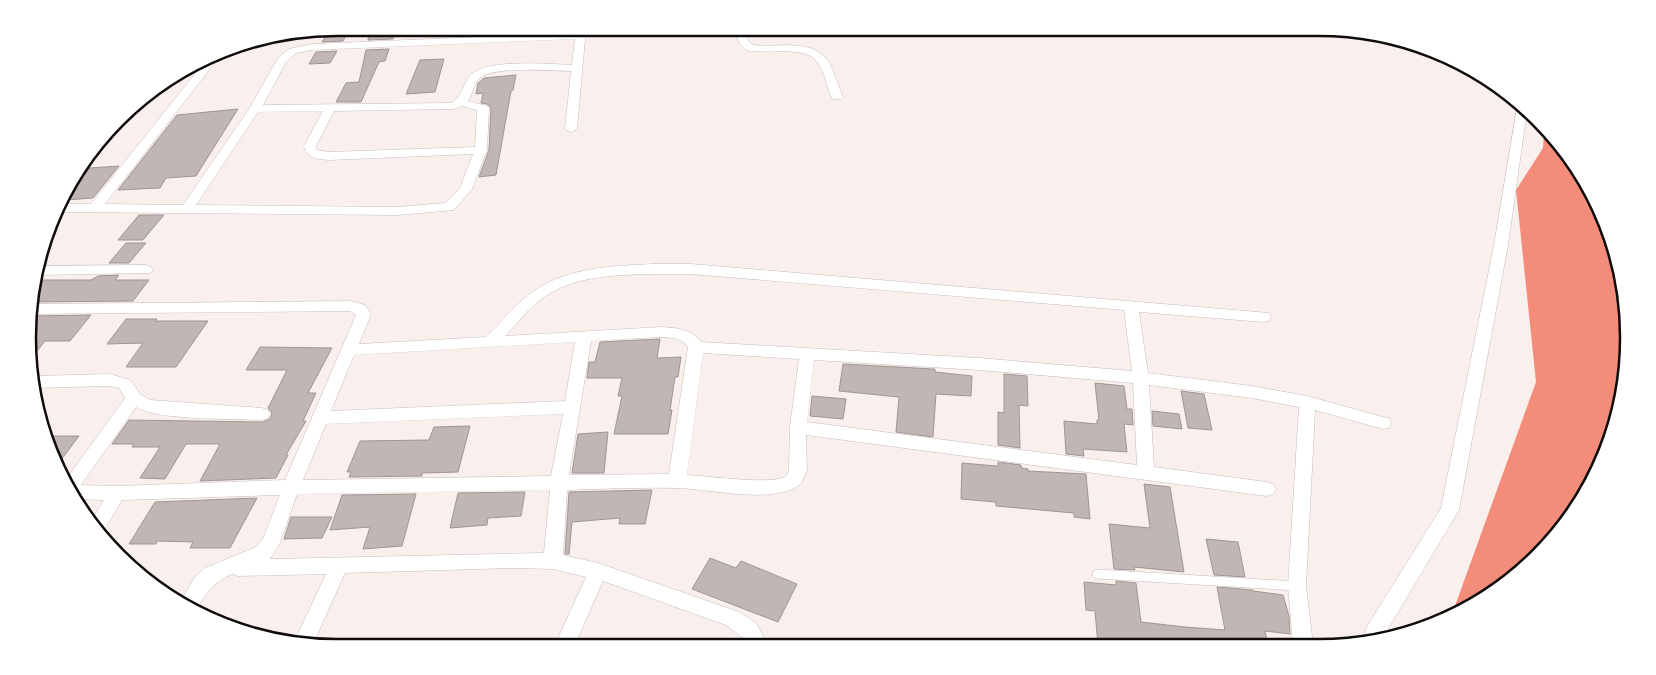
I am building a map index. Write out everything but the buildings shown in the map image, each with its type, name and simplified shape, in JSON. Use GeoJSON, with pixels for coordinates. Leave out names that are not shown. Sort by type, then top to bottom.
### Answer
{"type":"FeatureCollection","features":[{"type":"Feature","properties":{"kind":"street"},"geometry":{"type":"LineString","coordinates":[[186,210],[255,109],[287,54],[300,49],[515,36]]}},
{"type":"Feature","properties":{"kind":"street"},"geometry":{"type":"LineString","coordinates":[[571,129],[581,36]]}},
{"type":"Feature","properties":{"kind":"street"},"geometry":{"type":"LineString","coordinates":[[741,36],[750,48],[813,51],[823,61],[837,97]]}},
{"type":"Feature","properties":{"kind":"street"},"geometry":{"type":"LineString","coordinates":[[95,208],[206,66]]}},
{"type":"Feature","properties":{"kind":"street"},"geometry":{"type":"LineString","coordinates":[[255,109],[438,107],[460,102],[466,97],[474,76],[480,72],[500,69],[577,68]]}},
{"type":"Feature","properties":{"kind":"street"},"geometry":{"type":"LineString","coordinates":[[65,208],[398,211],[449,207],[466,188],[481,150],[483,108],[460,102]]}},
{"type":"Feature","properties":{"kind":"street"},"geometry":{"type":"LineString","coordinates":[[330,108],[310,146],[311,151],[316,155],[481,150]]}},
{"type":"Feature","properties":{"kind":"street"},"geometry":{"type":"LineString","coordinates":[[1375,633],[1450,510],[1500,246],[1520,114]]}},
{"type":"Feature","properties":{"kind":"street"},"geometry":{"type":"LineString","coordinates":[[491,341],[541,293],[573,278],[643,269],[691,269],[1264,317]]}},
{"type":"Feature","properties":{"kind":"street"},"geometry":{"type":"LineString","coordinates":[[44,271],[146,270]]}},
{"type":"Feature","properties":{"kind":"street"},"geometry":{"type":"LineString","coordinates":[[38,309],[351,306],[360,309],[364,314],[291,487],[271,543],[263,553],[212,574],[202,583],[192,601]]}},
{"type":"Feature","properties":{"kind":"street"},"geometry":{"type":"LineString","coordinates":[[1131,306],[1141,378],[1146,473]]}},
{"type":"Feature","properties":{"kind":"street"},"geometry":{"type":"LineString","coordinates":[[350,350],[662,332],[680,334],[691,339],[696,347],[677,481]]}},
{"type":"Feature","properties":{"kind":"street"},"geometry":{"type":"LineString","coordinates":[[553,561],[559,482],[584,336]]}},
{"type":"Feature","properties":{"kind":"street"},"geometry":{"type":"LineString","coordinates":[[696,347],[979,364],[1141,378],[1252,392],[1307,402],[1383,423]]}},
{"type":"Feature","properties":{"kind":"street"},"geometry":{"type":"LineString","coordinates":[[79,491],[117,493],[291,487],[559,482],[677,481],[760,487],[788,484],[795,478],[798,470],[798,427],[807,353]]}},
{"type":"Feature","properties":{"kind":"street"},"geometry":{"type":"LineString","coordinates":[[40,382],[110,380],[124,384],[134,398],[146,406],[163,409],[262,414]]}},
{"type":"Feature","properties":{"kind":"street"},"geometry":{"type":"LineString","coordinates":[[74,483],[134,398]]}},
{"type":"Feature","properties":{"kind":"street"},"geometry":{"type":"LineString","coordinates":[[1302,639],[1297,586],[1307,402]]}},
{"type":"Feature","properties":{"kind":"street"},"geometry":{"type":"LineString","coordinates":[[320,418],[572,406]]}},
{"type":"Feature","properties":{"kind":"street"},"geometry":{"type":"LineString","coordinates":[[798,427],[1267,489]]}},
{"type":"Feature","properties":{"kind":"street"},"geometry":{"type":"LineString","coordinates":[[100,522],[117,493]]}},
{"type":"Feature","properties":{"kind":"street"},"geometry":{"type":"LineString","coordinates":[[224,568],[512,560],[553,561],[598,571],[732,618],[748,630],[754,639]]}},
{"type":"Feature","properties":{"kind":"street"},"geometry":{"type":"LineString","coordinates":[[306,637],[339,566]]}},
{"type":"Feature","properties":{"kind":"street"},"geometry":{"type":"LineString","coordinates":[[568,639],[598,571]]}},
{"type":"Feature","properties":{"kind":"lane"},"geometry":{"type":"LineString","coordinates":[[1097,574],[1297,586]]}},
{"type":"Feature","properties":{"kind":"shaded area"},"geometry":{"type":"Polygon","coordinates":[[[1544,137],[1569,170],[1589,204],[1604,241],[1614,279],[1619,318],[1619,357],[1614,396],[1604,434],[1589,471],[1557,521],[1532,551],[1517,564],[1486,588],[1455,606],[1536,382],[1516,190],[1543,148],[1544,137]]]}}]}
